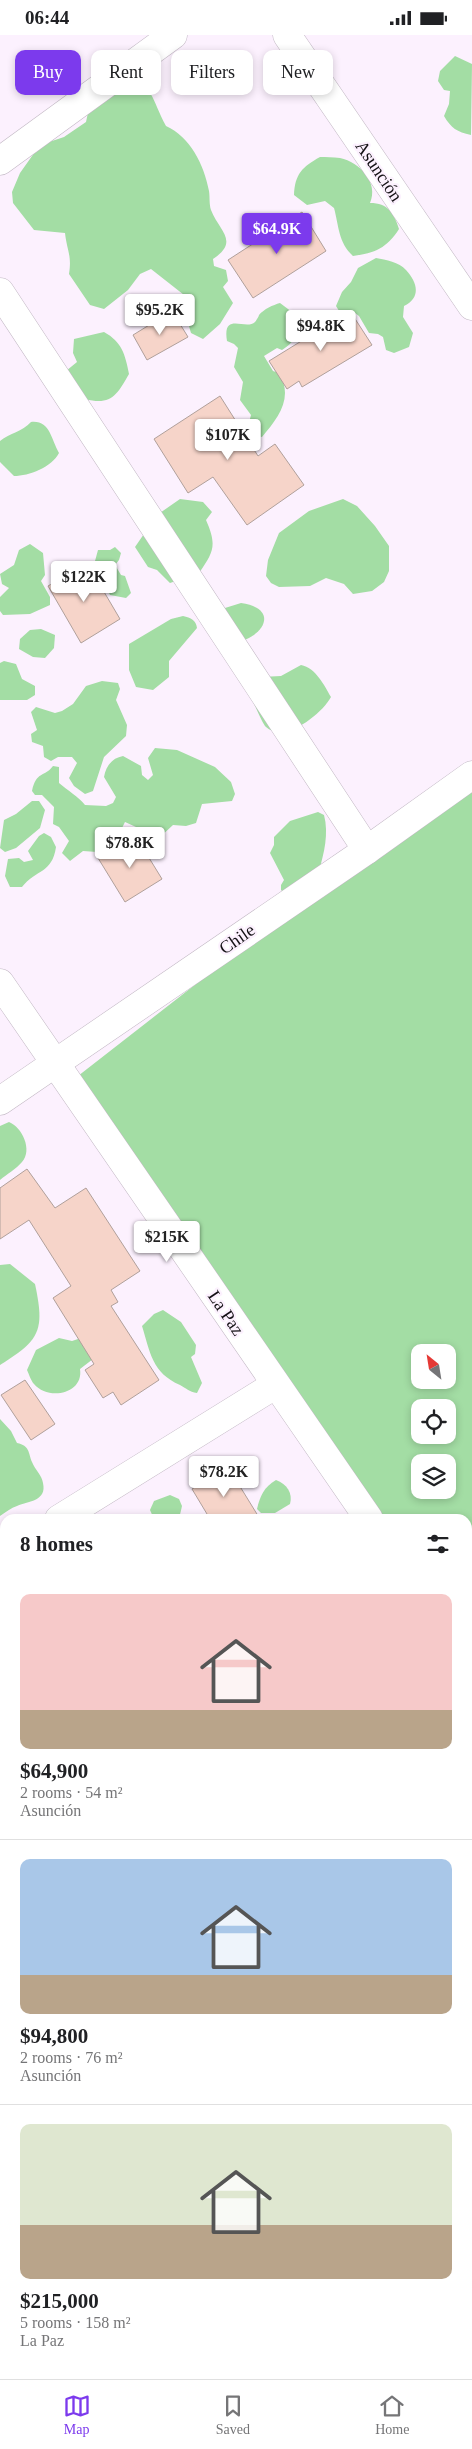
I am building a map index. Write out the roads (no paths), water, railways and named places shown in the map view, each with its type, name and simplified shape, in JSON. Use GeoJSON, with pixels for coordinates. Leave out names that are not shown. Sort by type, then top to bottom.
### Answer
{"type":"FeatureCollection","features":[{"type":"Feature","properties":{"kind":"street"},"geometry":{"type":"LineString","coordinates":[[0,161],[173,35]]}},
{"type":"Feature","properties":{"kind":"street","name":"Asunción"},"geometry":{"type":"LineString","coordinates":[[287,35],[472,306]]}},
{"type":"Feature","properties":{"kind":"street"},"geometry":{"type":"LineString","coordinates":[[0,292],[367,850]]}},
{"type":"Feature","properties":{"kind":"street","name":"Chile"},"geometry":{"type":"LineString","coordinates":[[0,1101],[367,850],[472,775]]}},
{"type":"Feature","properties":{"kind":"street","name":"La Paz"},"geometry":{"type":"LineString","coordinates":[[0,983],[57,1063],[366,1514]]}},
{"type":"Feature","properties":{"kind":"street"},"geometry":{"type":"LineString","coordinates":[[67,1514],[276,1385]]}}]}
